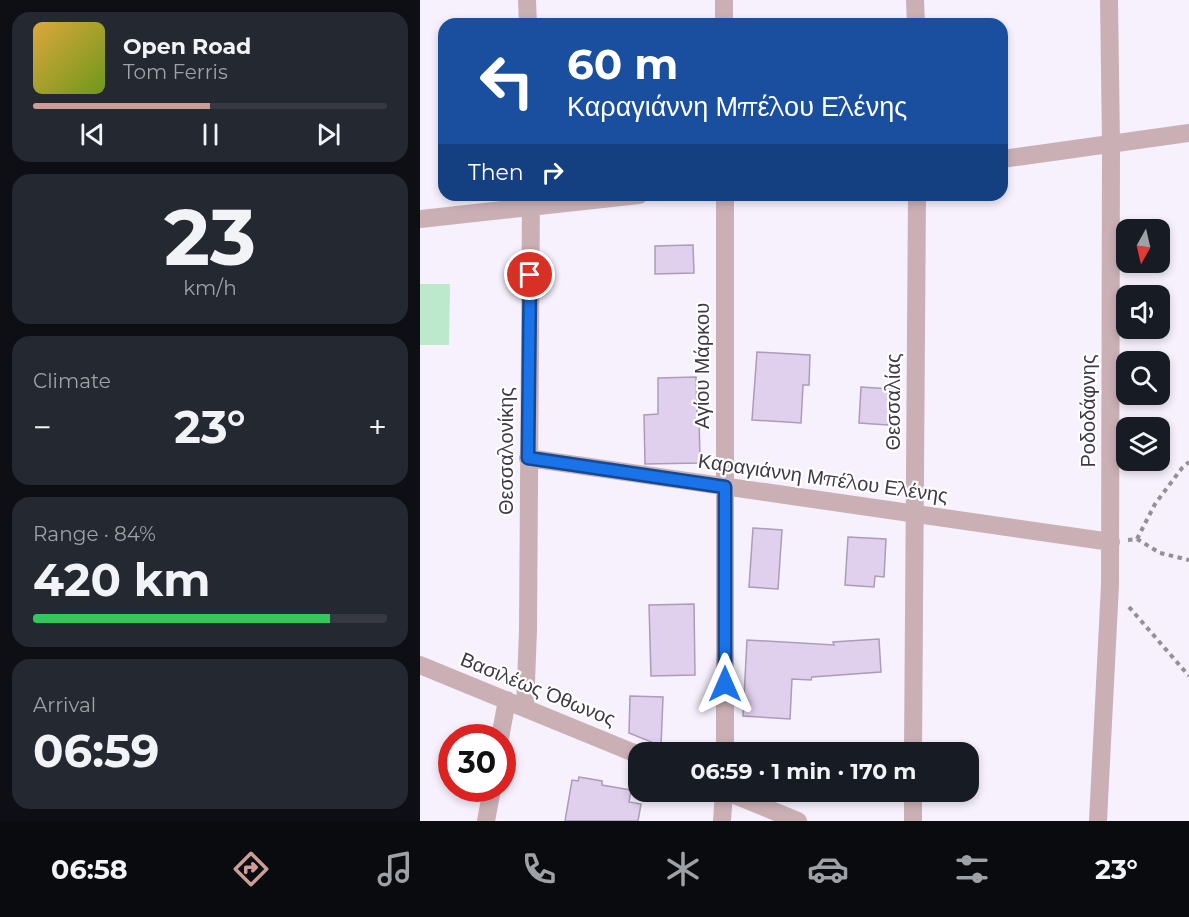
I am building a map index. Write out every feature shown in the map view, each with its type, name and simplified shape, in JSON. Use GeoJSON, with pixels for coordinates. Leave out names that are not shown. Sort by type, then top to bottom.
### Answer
{"type":"FeatureCollection","features":[{"type":"Feature","properties":{"kind":"street"},"geometry":{"type":"LineString","coordinates":[[527,0],[528,18]]}},
{"type":"Feature","properties":{"kind":"street"},"geometry":{"type":"LineString","coordinates":[[724,0],[724,18]]}},
{"type":"Feature","properties":{"kind":"street"},"geometry":{"type":"LineString","coordinates":[[915,0],[915,18]]}},
{"type":"Feature","properties":{"kind":"street","name":"Ροδοδάφνης"},"geometry":{"type":"LineString","coordinates":[[1098,821],[1111,543],[1109,0]]}},
{"type":"Feature","properties":{"kind":"street"},"geometry":{"type":"LineString","coordinates":[[1008,158],[1189,133]]}},
{"type":"Feature","properties":{"kind":"street"},"geometry":{"type":"LineString","coordinates":[[420,219],[525,201]]}},
{"type":"Feature","properties":{"kind":"street","name":"Θεσσαλονίκης"},"geometry":{"type":"LineString","coordinates":[[525,708],[528,630],[531,201]]}},
{"type":"Feature","properties":{"kind":"street","name":"Αγίου Μάρκου"},"geometry":{"type":"LineString","coordinates":[[724,742],[725,201]]}},
{"type":"Feature","properties":{"kind":"street","name":"Θεσσαλίας"},"geometry":{"type":"LineString","coordinates":[[913,742],[917,201]]}},
{"type":"Feature","properties":{"kind":"street","name":"Καραγιάννη Μπέλου Ελένης"},"geometry":{"type":"LineString","coordinates":[[528,458],[1111,543]]}},
{"type":"Feature","properties":{"kind":"street","name":"Βασιλέως Όθωνος"},"geometry":{"type":"LineString","coordinates":[[420,665],[628,750]]}},
{"type":"Feature","properties":{"kind":"street"},"geometry":{"type":"LineString","coordinates":[[503,724],[507,700]]}},
{"type":"Feature","properties":{"kind":"street"},"geometry":{"type":"LineString","coordinates":[[486,821],[490,802]]}},
{"type":"Feature","properties":{"kind":"street"},"geometry":{"type":"LineString","coordinates":[[722,821],[725,802]]}},
{"type":"Feature","properties":{"kind":"street"},"geometry":{"type":"LineString","coordinates":[[751,802],[798,821]]}},
{"type":"Feature","properties":{"kind":"street"},"geometry":{"type":"LineString","coordinates":[[912,821],[913,802]]}},
{"type":"Feature","properties":{"kind":"path"},"geometry":{"type":"LineString","coordinates":[[1137,539],[1155,504],[1189,462]]}},
{"type":"Feature","properties":{"kind":"path"},"geometry":{"type":"LineString","coordinates":[[1111,543],[1137,539],[1160,553],[1189,560]]}},
{"type":"Feature","properties":{"kind":"path"},"geometry":{"type":"LineString","coordinates":[[1110,585],[1189,676]]}},
{"type":"Feature","properties":{"kind":"green space"},"geometry":{"type":"Polygon","coordinates":[[[420,284],[450,284],[449,345],[420,345],[420,284]]]}},
{"type":"Feature","properties":{"kind":"building"},"geometry":{"type":"Polygon","coordinates":[[[693,245],[694,273],[655,274],[655,246],[693,245]]]}},
{"type":"Feature","properties":{"kind":"building"},"geometry":{"type":"Polygon","coordinates":[[[757,352],[810,355],[809,385],[803,385],[801,423],[752,420],[757,352]]]}},
{"type":"Feature","properties":{"kind":"building"},"geometry":{"type":"Polygon","coordinates":[[[696,377],[700,463],[645,464],[644,415],[658,414],[658,378],[696,377]]]}},
{"type":"Feature","properties":{"kind":"building"},"geometry":{"type":"Polygon","coordinates":[[[861,387],[891,389],[888,425],[859,423],[861,387]]]}},
{"type":"Feature","properties":{"kind":"building"},"geometry":{"type":"Polygon","coordinates":[[[753,528],[782,530],[778,589],[749,587],[753,528]]]}},
{"type":"Feature","properties":{"kind":"building"},"geometry":{"type":"Polygon","coordinates":[[[848,537],[886,539],[884,577],[875,576],[874,587],[845,585],[848,537]]]}},
{"type":"Feature","properties":{"kind":"building"},"geometry":{"type":"Polygon","coordinates":[[[694,604],[695,675],[651,676],[649,605],[694,604]]]}},
{"type":"Feature","properties":{"kind":"building"},"geometry":{"type":"Polygon","coordinates":[[[879,639],[881,672],[812,677],[811,680],[792,679],[790,719],[743,716],[747,640],[834,645],[833,642],[879,639]]]}},
{"type":"Feature","properties":{"kind":"building"},"geometry":{"type":"Polygon","coordinates":[[[630,696],[663,697],[661,742],[651,742],[629,733],[630,696]]]}},
{"type":"Feature","properties":{"kind":"building"},"geometry":{"type":"Polygon","coordinates":[[[579,777],[602,781],[602,785],[628,789],[628,802],[641,804],[638,821],[565,821],[572,780],[578,781],[579,777]]]}},
{"type":"Feature","properties":{"kind":"route"},"geometry":{"type":"LineString","coordinates":[[530,275],[528,458],[725,487],[725,684]]}}]}
